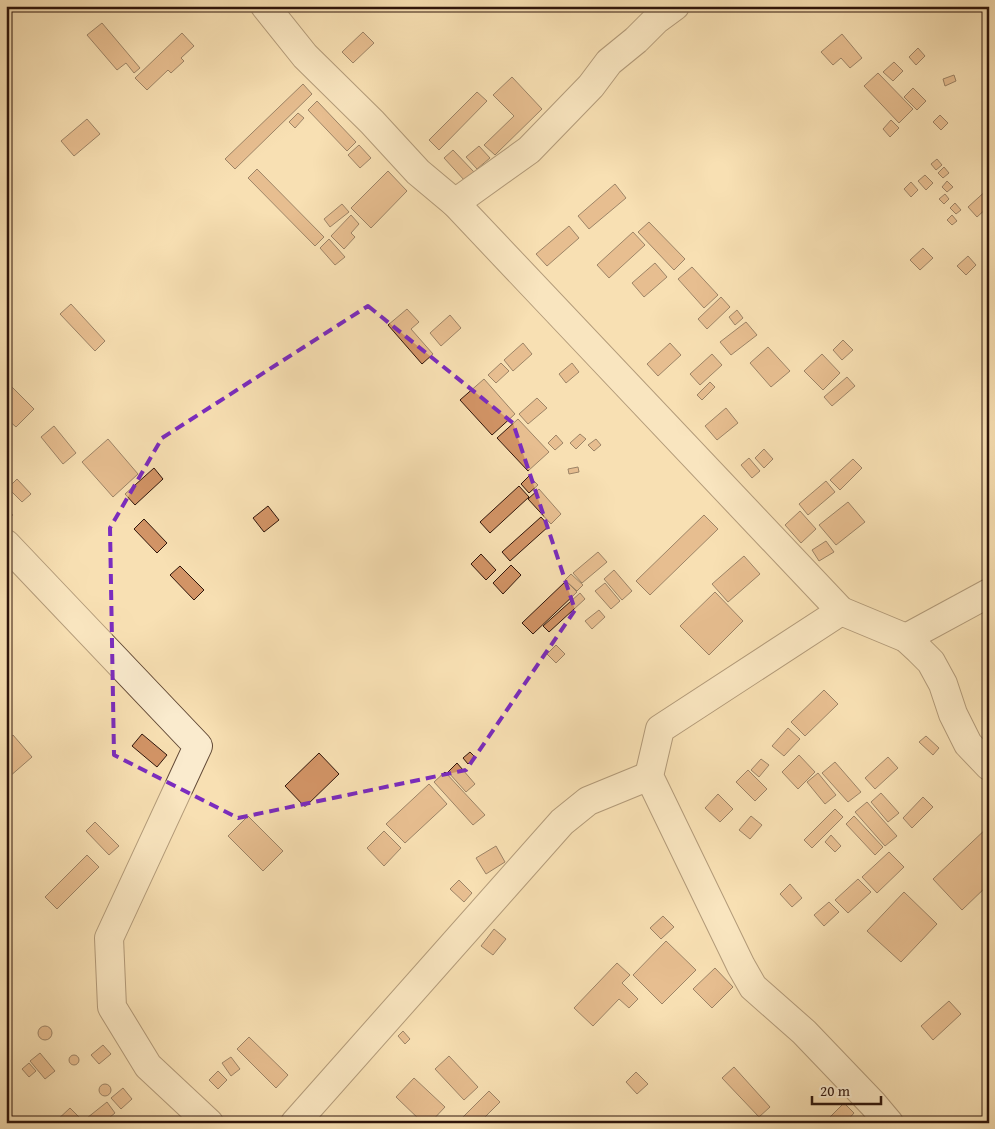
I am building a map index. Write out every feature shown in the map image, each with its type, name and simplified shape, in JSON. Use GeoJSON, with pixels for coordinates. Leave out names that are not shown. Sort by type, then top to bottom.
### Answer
{"type":"FeatureCollection","features":[{"type":"Feature","properties":{"kind":"street"},"geometry":{"type":"LineString","coordinates":[[265,6],[305,56],[372,122],[418,172],[455,203],[841,611],[906,638],[931,662],[943,684],[953,714],[968,744],[989,766]]}},
{"type":"Feature","properties":{"kind":"street"},"geometry":{"type":"LineString","coordinates":[[455,203],[529,150],[591,86],[609,62],[636,40],[656,20],[675,6]]}},
{"type":"Feature","properties":{"kind":"street"},"geometry":{"type":"LineString","coordinates":[[6,544],[198,746],[109,938],[112,1007],[148,1066],[208,1123]]}},
{"type":"Feature","properties":{"kind":"street"},"geometry":{"type":"LineString","coordinates":[[906,638],[989,593]]}},
{"type":"Feature","properties":{"kind":"street"},"geometry":{"type":"LineString","coordinates":[[841,611],[660,728],[649,776],[753,987],[804,1032],[874,1104],[889,1123]]}},
{"type":"Feature","properties":{"kind":"street"},"geometry":{"type":"LineString","coordinates":[[295,1123],[562,822],[588,801],[649,776]]}},
{"type":"Feature","properties":{"kind":"highlighted area"},"geometry":{"type":"Polygon","coordinates":[[[368,306],[513,423],[575,610],[466,770],[238,818],[114,755],[110,528],[162,438],[368,306]]]}},
{"type":"Feature","properties":{"kind":"building"},"geometry":{"type":"Polygon","coordinates":[[[102,23],[140,68],[134,73],[126,63],[117,70],[87,35],[102,23]]]}},
{"type":"Feature","properties":{"kind":"building"},"geometry":{"type":"Polygon","coordinates":[[[363,32],[374,43],[353,63],[342,52],[363,32]]]}},
{"type":"Feature","properties":{"kind":"building"},"geometry":{"type":"Polygon","coordinates":[[[182,33],[194,46],[181,58],[184,61],[171,73],[168,70],[147,90],[135,78],[182,33]]]}},
{"type":"Feature","properties":{"kind":"building"},"geometry":{"type":"Polygon","coordinates":[[[842,34],[862,58],[850,68],[841,58],[833,65],[821,52],[842,34]]]}},
{"type":"Feature","properties":{"kind":"building"},"geometry":{"type":"Polygon","coordinates":[[[918,48],[925,56],[916,65],[909,57],[918,48]]]}},
{"type":"Feature","properties":{"kind":"building"},"geometry":{"type":"Polygon","coordinates":[[[894,62],[903,71],[893,81],[883,72],[894,62]]]}},
{"type":"Feature","properties":{"kind":"building"},"geometry":{"type":"Polygon","coordinates":[[[878,73],[913,109],[899,123],[864,86],[878,73]]]}},
{"type":"Feature","properties":{"kind":"building"},"geometry":{"type":"Polygon","coordinates":[[[954,75],[956,81],[945,86],[943,79],[954,75]]]}},
{"type":"Feature","properties":{"kind":"building"},"geometry":{"type":"Polygon","coordinates":[[[512,77],[542,109],[495,155],[484,145],[514,116],[493,95],[512,77]]]}},
{"type":"Feature","properties":{"kind":"building"},"geometry":{"type":"Polygon","coordinates":[[[303,84],[312,94],[235,169],[225,159],[303,84]]]}},
{"type":"Feature","properties":{"kind":"building"},"geometry":{"type":"Polygon","coordinates":[[[913,88],[926,101],[917,110],[904,97],[913,88]]]}},
{"type":"Feature","properties":{"kind":"building"},"geometry":{"type":"Polygon","coordinates":[[[477,92],[487,101],[439,150],[429,140],[477,92]]]}},
{"type":"Feature","properties":{"kind":"building"},"geometry":{"type":"Polygon","coordinates":[[[317,101],[356,142],[347,151],[308,110],[317,101]]]}},
{"type":"Feature","properties":{"kind":"building"},"geometry":{"type":"Polygon","coordinates":[[[298,113],[304,118],[295,128],[289,122],[298,113]]]}},
{"type":"Feature","properties":{"kind":"building"},"geometry":{"type":"Polygon","coordinates":[[[940,115],[948,123],[941,130],[933,122],[940,115]]]}},
{"type":"Feature","properties":{"kind":"building"},"geometry":{"type":"Polygon","coordinates":[[[87,119],[100,134],[74,156],[61,141],[87,119]]]}},
{"type":"Feature","properties":{"kind":"building"},"geometry":{"type":"Polygon","coordinates":[[[891,120],[899,128],[890,137],[883,129],[891,120]]]}},
{"type":"Feature","properties":{"kind":"building"},"geometry":{"type":"Polygon","coordinates":[[[359,145],[371,158],[360,168],[348,155],[359,145]]]}},
{"type":"Feature","properties":{"kind":"building"},"geometry":{"type":"Polygon","coordinates":[[[479,146],[490,158],[477,169],[466,157],[479,146]]]}},
{"type":"Feature","properties":{"kind":"building"},"geometry":{"type":"Polygon","coordinates":[[[453,150],[474,172],[465,181],[444,158],[453,150]]]}},
{"type":"Feature","properties":{"kind":"building"},"geometry":{"type":"Polygon","coordinates":[[[937,159],[942,165],[936,170],[931,164],[937,159]]]}},
{"type":"Feature","properties":{"kind":"building"},"geometry":{"type":"Polygon","coordinates":[[[944,167],[949,173],[943,178],[938,173],[944,167]]]}},
{"type":"Feature","properties":{"kind":"building"},"geometry":{"type":"Polygon","coordinates":[[[257,169],[324,237],[315,246],[248,178],[257,169]]]}},
{"type":"Feature","properties":{"kind":"building"},"geometry":{"type":"Polygon","coordinates":[[[388,171],[407,191],[371,228],[351,208],[388,171]]]}},
{"type":"Feature","properties":{"kind":"building"},"geometry":{"type":"Polygon","coordinates":[[[925,175],[933,183],[926,190],[918,181],[925,175]]]}},
{"type":"Feature","properties":{"kind":"building"},"geometry":{"type":"Polygon","coordinates":[[[947,181],[953,187],[947,192],[942,187],[947,181]]]}},
{"type":"Feature","properties":{"kind":"building"},"geometry":{"type":"Polygon","coordinates":[[[911,182],[918,190],[911,197],[904,189],[911,182]]]}},
{"type":"Feature","properties":{"kind":"building"},"geometry":{"type":"Polygon","coordinates":[[[615,184],[626,198],[589,229],[578,216],[615,184]]]}},
{"type":"Feature","properties":{"kind":"building"},"geometry":{"type":"Polygon","coordinates":[[[989,188],[989,206],[977,217],[968,207],[989,188]]]}},
{"type":"Feature","properties":{"kind":"building"},"geometry":{"type":"Polygon","coordinates":[[[945,194],[949,199],[944,204],[939,199],[945,194]]]}},
{"type":"Feature","properties":{"kind":"building"},"geometry":{"type":"Polygon","coordinates":[[[955,203],[961,210],[956,214],[950,208],[955,203]]]}},
{"type":"Feature","properties":{"kind":"building"},"geometry":{"type":"Polygon","coordinates":[[[342,204],[349,212],[330,227],[324,219],[342,204]]]}},
{"type":"Feature","properties":{"kind":"building"},"geometry":{"type":"Polygon","coordinates":[[[351,215],[359,224],[351,233],[355,237],[344,249],[331,236],[351,215]]]}},
{"type":"Feature","properties":{"kind":"building"},"geometry":{"type":"Polygon","coordinates":[[[952,215],[957,221],[952,225],[947,220],[952,215]]]}},
{"type":"Feature","properties":{"kind":"building"},"geometry":{"type":"Polygon","coordinates":[[[649,222],[685,259],[674,270],[638,232],[649,222]]]}},
{"type":"Feature","properties":{"kind":"building"},"geometry":{"type":"Polygon","coordinates":[[[569,226],[579,238],[547,266],[536,254],[569,226]]]}},
{"type":"Feature","properties":{"kind":"building"},"geometry":{"type":"Polygon","coordinates":[[[633,232],[645,245],[609,278],[597,265],[633,232]]]}},
{"type":"Feature","properties":{"kind":"building"},"geometry":{"type":"Polygon","coordinates":[[[329,239],[345,257],[335,265],[320,248],[329,239]]]}},
{"type":"Feature","properties":{"kind":"building"},"geometry":{"type":"Polygon","coordinates":[[[923,248],[933,258],[920,270],[910,260],[923,248]]]}},
{"type":"Feature","properties":{"kind":"building"},"geometry":{"type":"Polygon","coordinates":[[[968,256],[976,265],[966,275],[957,266],[968,256]]]}},
{"type":"Feature","properties":{"kind":"building"},"geometry":{"type":"Polygon","coordinates":[[[655,263],[667,277],[644,297],[632,283],[655,263]]]}},
{"type":"Feature","properties":{"kind":"building"},"geometry":{"type":"Polygon","coordinates":[[[692,267],[718,295],[704,308],[678,279],[692,267]]]}},
{"type":"Feature","properties":{"kind":"building"},"geometry":{"type":"Polygon","coordinates":[[[721,297],[730,307],[707,329],[698,319],[721,297]]]}},
{"type":"Feature","properties":{"kind":"building"},"geometry":{"type":"Polygon","coordinates":[[[71,304],[105,341],[95,351],[60,314],[71,304]]]}},
{"type":"Feature","properties":{"kind":"building"},"geometry":{"type":"Polygon","coordinates":[[[407,309],[419,322],[411,329],[433,354],[422,364],[388,325],[407,309]]]}},
{"type":"Feature","properties":{"kind":"building"},"geometry":{"type":"Polygon","coordinates":[[[737,310],[743,318],[735,325],[729,317],[737,310]]]}},
{"type":"Feature","properties":{"kind":"building"},"geometry":{"type":"Polygon","coordinates":[[[450,315],[461,328],[441,346],[430,333],[450,315]]]}},
{"type":"Feature","properties":{"kind":"building"},"geometry":{"type":"Polygon","coordinates":[[[746,322],[757,335],[731,355],[720,342],[746,322]]]}},
{"type":"Feature","properties":{"kind":"building"},"geometry":{"type":"Polygon","coordinates":[[[843,340],[853,350],[842,360],[833,350],[843,340]]]}},
{"type":"Feature","properties":{"kind":"building"},"geometry":{"type":"Polygon","coordinates":[[[523,343],[532,354],[513,371],[504,360],[523,343]]]}},
{"type":"Feature","properties":{"kind":"building"},"geometry":{"type":"Polygon","coordinates":[[[670,343],[681,355],[658,376],[647,364],[670,343]]]}},
{"type":"Feature","properties":{"kind":"building"},"geometry":{"type":"Polygon","coordinates":[[[768,347],[790,371],[771,387],[750,363],[768,347]]]}},
{"type":"Feature","properties":{"kind":"building"},"geometry":{"type":"Polygon","coordinates":[[[712,354],[722,365],[700,385],[690,374],[712,354]]]}},
{"type":"Feature","properties":{"kind":"building"},"geometry":{"type":"Polygon","coordinates":[[[822,354],[840,373],[823,390],[804,371],[822,354]]]}},
{"type":"Feature","properties":{"kind":"building"},"geometry":{"type":"Polygon","coordinates":[[[501,363],[509,371],[496,383],[488,375],[501,363]]]}},
{"type":"Feature","properties":{"kind":"building"},"geometry":{"type":"Polygon","coordinates":[[[572,363],[579,372],[566,383],[559,374],[572,363]]]}},
{"type":"Feature","properties":{"kind":"building"},"geometry":{"type":"Polygon","coordinates":[[[847,377],[855,386],[832,406],[824,397],[847,377]]]}},
{"type":"Feature","properties":{"kind":"building"},"geometry":{"type":"Polygon","coordinates":[[[484,379],[515,414],[492,435],[460,400],[484,379]]]}},
{"type":"Feature","properties":{"kind":"building"},"geometry":{"type":"Polygon","coordinates":[[[6,381],[34,409],[16,427],[6,418],[6,381]]]}},
{"type":"Feature","properties":{"kind":"building"},"geometry":{"type":"Polygon","coordinates":[[[710,382],[715,387],[702,400],[697,395],[710,382]]]}},
{"type":"Feature","properties":{"kind":"building"},"geometry":{"type":"Polygon","coordinates":[[[537,398],[547,408],[528,424],[519,414],[537,398]]]}},
{"type":"Feature","properties":{"kind":"building"},"geometry":{"type":"Polygon","coordinates":[[[726,408],[738,423],[717,440],[705,426],[726,408]]]}},
{"type":"Feature","properties":{"kind":"building"},"geometry":{"type":"Polygon","coordinates":[[[518,419],[549,452],[528,471],[497,438],[518,419]]]}},
{"type":"Feature","properties":{"kind":"building"},"geometry":{"type":"Polygon","coordinates":[[[54,426],[76,453],[63,464],[41,437],[54,426]]]}},
{"type":"Feature","properties":{"kind":"building"},"geometry":{"type":"Polygon","coordinates":[[[580,434],[586,439],[576,449],[570,443],[580,434]]]}},
{"type":"Feature","properties":{"kind":"building"},"geometry":{"type":"Polygon","coordinates":[[[556,435],[563,443],[555,450],[548,443],[556,435]]]}},
{"type":"Feature","properties":{"kind":"building"},"geometry":{"type":"Polygon","coordinates":[[[108,439],[138,474],[113,497],[82,462],[108,439]]]}},
{"type":"Feature","properties":{"kind":"building"},"geometry":{"type":"Polygon","coordinates":[[[596,439],[601,445],[594,451],[588,445],[596,439]]]}},
{"type":"Feature","properties":{"kind":"building"},"geometry":{"type":"Polygon","coordinates":[[[764,449],[773,459],[764,468],[755,458],[764,449]]]}},
{"type":"Feature","properties":{"kind":"building"},"geometry":{"type":"Polygon","coordinates":[[[749,458],[760,471],[752,478],[741,465],[749,458]]]}},
{"type":"Feature","properties":{"kind":"building"},"geometry":{"type":"Polygon","coordinates":[[[853,459],[862,468],[840,490],[830,480],[853,459]]]}},
{"type":"Feature","properties":{"kind":"building"},"geometry":{"type":"Polygon","coordinates":[[[578,467],[579,472],[569,474],[568,469],[578,467]]]}},
{"type":"Feature","properties":{"kind":"building"},"geometry":{"type":"Polygon","coordinates":[[[154,468],[163,479],[135,505],[125,494],[154,468]]]}},
{"type":"Feature","properties":{"kind":"building"},"geometry":{"type":"Polygon","coordinates":[[[529,476],[538,485],[529,493],[521,484],[529,476]]]}},
{"type":"Feature","properties":{"kind":"building"},"geometry":{"type":"Polygon","coordinates":[[[17,479],[31,494],[22,502],[8,488],[17,479]]]}},
{"type":"Feature","properties":{"kind":"building"},"geometry":{"type":"Polygon","coordinates":[[[826,481],[835,492],[808,515],[799,504],[826,481]]]}},
{"type":"Feature","properties":{"kind":"building"},"geometry":{"type":"Polygon","coordinates":[[[519,486],[529,497],[490,533],[480,522],[519,486]]]}},
{"type":"Feature","properties":{"kind":"building"},"geometry":{"type":"Polygon","coordinates":[[[539,489],[561,514],[551,524],[528,499],[539,489]]]}},
{"type":"Feature","properties":{"kind":"building"},"geometry":{"type":"Polygon","coordinates":[[[848,502],[865,522],[836,545],[819,525],[848,502]]]}},
{"type":"Feature","properties":{"kind":"building"},"geometry":{"type":"Polygon","coordinates":[[[268,506],[279,520],[264,532],[253,518],[268,506]]]}},
{"type":"Feature","properties":{"kind":"building"},"geometry":{"type":"Polygon","coordinates":[[[6,508],[13,515],[6,521],[6,508]]]}},
{"type":"Feature","properties":{"kind":"building"},"geometry":{"type":"Polygon","coordinates":[[[800,511],[816,529],[801,543],[785,525],[800,511]]]}},
{"type":"Feature","properties":{"kind":"building"},"geometry":{"type":"Polygon","coordinates":[[[704,515],[718,529],[650,595],[636,581],[704,515]]]}},
{"type":"Feature","properties":{"kind":"building"},"geometry":{"type":"Polygon","coordinates":[[[541,517],[549,526],[510,561],[502,552],[541,517]]]}},
{"type":"Feature","properties":{"kind":"building"},"geometry":{"type":"Polygon","coordinates":[[[144,519],[167,543],[157,553],[134,529],[144,519]]]}},
{"type":"Feature","properties":{"kind":"building"},"geometry":{"type":"Polygon","coordinates":[[[826,541],[834,552],[819,561],[812,550],[826,541]]]}},
{"type":"Feature","properties":{"kind":"building"},"geometry":{"type":"Polygon","coordinates":[[[598,552],[607,562],[582,583],[573,573],[598,552]]]}},
{"type":"Feature","properties":{"kind":"building"},"geometry":{"type":"Polygon","coordinates":[[[481,554],[496,570],[486,580],[471,564],[481,554]]]}},
{"type":"Feature","properties":{"kind":"building"},"geometry":{"type":"Polygon","coordinates":[[[744,556],[760,574],[728,602],[712,584],[744,556]]]}},
{"type":"Feature","properties":{"kind":"building"},"geometry":{"type":"Polygon","coordinates":[[[511,565],[521,575],[503,594],[493,583],[511,565]]]}},
{"type":"Feature","properties":{"kind":"building"},"geometry":{"type":"Polygon","coordinates":[[[180,566],[204,590],[194,600],[170,575],[180,566]]]}},
{"type":"Feature","properties":{"kind":"building"},"geometry":{"type":"Polygon","coordinates":[[[614,570],[632,591],[622,600],[604,579],[614,570]]]}},
{"type":"Feature","properties":{"kind":"building"},"geometry":{"type":"Polygon","coordinates":[[[571,574],[583,585],[577,591],[565,580],[571,574]]]}},
{"type":"Feature","properties":{"kind":"building"},"geometry":{"type":"Polygon","coordinates":[[[566,581],[577,592],[533,634],[522,623],[566,581]]]}},
{"type":"Feature","properties":{"kind":"building"},"geometry":{"type":"Polygon","coordinates":[[[605,583],[620,601],[611,609],[595,591],[605,583]]]}},
{"type":"Feature","properties":{"kind":"building"},"geometry":{"type":"Polygon","coordinates":[[[715,592],[743,621],[709,655],[680,626],[715,592]]]}},
{"type":"Feature","properties":{"kind":"building"},"geometry":{"type":"Polygon","coordinates":[[[580,593],[585,599],[549,632],[543,626],[580,593]]]}},
{"type":"Feature","properties":{"kind":"building"},"geometry":{"type":"Polygon","coordinates":[[[599,610],[605,617],[592,629],[585,621],[599,610]]]}},
{"type":"Feature","properties":{"kind":"building"},"geometry":{"type":"Polygon","coordinates":[[[556,645],[565,654],[556,663],[547,654],[556,645]]]}},
{"type":"Feature","properties":{"kind":"building"},"geometry":{"type":"Polygon","coordinates":[[[824,690],[838,704],[805,736],[791,722],[824,690]]]}},
{"type":"Feature","properties":{"kind":"building"},"geometry":{"type":"Polygon","coordinates":[[[788,728],[800,739],[784,756],[772,746],[788,728]]]}},
{"type":"Feature","properties":{"kind":"building"},"geometry":{"type":"Polygon","coordinates":[[[142,734],[167,755],[157,767],[132,746],[142,734]]]}},
{"type":"Feature","properties":{"kind":"building"},"geometry":{"type":"Polygon","coordinates":[[[13,735],[32,757],[9,777],[6,773],[6,741],[13,735]]]}},
{"type":"Feature","properties":{"kind":"building"},"geometry":{"type":"Polygon","coordinates":[[[926,736],[939,748],[933,755],[919,742],[926,736]]]}},
{"type":"Feature","properties":{"kind":"building"},"geometry":{"type":"Polygon","coordinates":[[[470,752],[475,757],[468,764],[463,758],[470,752]]]}},
{"type":"Feature","properties":{"kind":"building"},"geometry":{"type":"Polygon","coordinates":[[[319,753],[339,774],[305,807],[285,786],[319,753]]]}},
{"type":"Feature","properties":{"kind":"building"},"geometry":{"type":"Polygon","coordinates":[[[799,755],[815,772],[798,789],[782,772],[799,755]]]}},
{"type":"Feature","properties":{"kind":"building"},"geometry":{"type":"Polygon","coordinates":[[[888,757],[898,768],[875,789],[865,778],[888,757]]]}},
{"type":"Feature","properties":{"kind":"building"},"geometry":{"type":"Polygon","coordinates":[[[761,759],[769,765],[759,777],[751,770],[761,759]]]}},
{"type":"Feature","properties":{"kind":"building"},"geometry":{"type":"Polygon","coordinates":[[[835,762],[861,792],[848,802],[822,773],[835,762]]]}},
{"type":"Feature","properties":{"kind":"building"},"geometry":{"type":"Polygon","coordinates":[[[457,763],[475,784],[466,792],[448,772],[457,763]]]}},
{"type":"Feature","properties":{"kind":"building"},"geometry":{"type":"Polygon","coordinates":[[[748,770],[767,789],[755,801],[736,782],[748,770]]]}},
{"type":"Feature","properties":{"kind":"building"},"geometry":{"type":"Polygon","coordinates":[[[445,772],[485,815],[473,825],[434,782],[445,772]]]}},
{"type":"Feature","properties":{"kind":"building"},"geometry":{"type":"Polygon","coordinates":[[[818,773],[836,795],[825,804],[807,782],[818,773]]]}},
{"type":"Feature","properties":{"kind":"building"},"geometry":{"type":"Polygon","coordinates":[[[429,784],[447,804],[405,843],[386,824],[429,784]]]}},
{"type":"Feature","properties":{"kind":"building"},"geometry":{"type":"Polygon","coordinates":[[[881,793],[899,813],[888,822],[871,802],[881,793]]]}},
{"type":"Feature","properties":{"kind":"building"},"geometry":{"type":"Polygon","coordinates":[[[718,794],[733,809],[720,822],[705,808],[718,794]]]}},
{"type":"Feature","properties":{"kind":"building"},"geometry":{"type":"Polygon","coordinates":[[[923,797],[933,807],[912,828],[903,818],[923,797]]]}},
{"type":"Feature","properties":{"kind":"building"},"geometry":{"type":"Polygon","coordinates":[[[867,802],[897,836],[885,846],[855,812],[867,802]]]}},
{"type":"Feature","properties":{"kind":"building"},"geometry":{"type":"Polygon","coordinates":[[[835,809],[843,817],[812,848],[804,840],[835,809]]]}},
{"type":"Feature","properties":{"kind":"building"},"geometry":{"type":"Polygon","coordinates":[[[248,816],[283,851],[263,871],[228,836],[248,816]]]}},
{"type":"Feature","properties":{"kind":"building"},"geometry":{"type":"Polygon","coordinates":[[[751,816],[762,825],[750,839],[739,830],[751,816]]]}},
{"type":"Feature","properties":{"kind":"building"},"geometry":{"type":"Polygon","coordinates":[[[854,816],[883,847],[875,855],[846,824],[854,816]]]}},
{"type":"Feature","properties":{"kind":"building"},"geometry":{"type":"Polygon","coordinates":[[[95,822],[119,846],[109,855],[86,831],[95,822]]]}},
{"type":"Feature","properties":{"kind":"building"},"geometry":{"type":"Polygon","coordinates":[[[989,826],[989,884],[962,910],[933,879],[989,826]]]}},
{"type":"Feature","properties":{"kind":"building"},"geometry":{"type":"Polygon","coordinates":[[[384,831],[401,848],[384,866],[367,848],[384,831]]]}},
{"type":"Feature","properties":{"kind":"building"},"geometry":{"type":"Polygon","coordinates":[[[831,835],[841,846],[835,852],[825,842],[831,835]]]}},
{"type":"Feature","properties":{"kind":"building"},"geometry":{"type":"Polygon","coordinates":[[[496,846],[505,862],[486,874],[476,858],[496,846]]]}},
{"type":"Feature","properties":{"kind":"building"},"geometry":{"type":"Polygon","coordinates":[[[889,852],[904,867],[877,893],[862,877],[889,852]]]}},
{"type":"Feature","properties":{"kind":"building"},"geometry":{"type":"Polygon","coordinates":[[[87,855],[99,867],[57,909],[45,897],[87,855]]]}},
{"type":"Feature","properties":{"kind":"building"},"geometry":{"type":"Polygon","coordinates":[[[858,879],[871,892],[848,913],[835,900],[858,879]]]}},
{"type":"Feature","properties":{"kind":"building"},"geometry":{"type":"Polygon","coordinates":[[[459,880],[472,893],[464,902],[450,889],[459,880]]]}},
{"type":"Feature","properties":{"kind":"building"},"geometry":{"type":"Polygon","coordinates":[[[790,884],[802,898],[792,907],[780,894],[790,884]]]}},
{"type":"Feature","properties":{"kind":"building"},"geometry":{"type":"Polygon","coordinates":[[[904,892],[937,924],[901,962],[867,931],[904,892]]]}},
{"type":"Feature","properties":{"kind":"building"},"geometry":{"type":"Polygon","coordinates":[[[829,902],[839,912],[824,926],[814,915],[829,902]]]}},
{"type":"Feature","properties":{"kind":"building"},"geometry":{"type":"Polygon","coordinates":[[[663,916],[674,927],[661,939],[650,928],[663,916]]]}},
{"type":"Feature","properties":{"kind":"building"},"geometry":{"type":"Polygon","coordinates":[[[494,929],[506,939],[493,955],[481,946],[494,929]]]}},
{"type":"Feature","properties":{"kind":"building"},"geometry":{"type":"Polygon","coordinates":[[[666,941],[696,970],[662,1004],[633,975],[666,941]]]}},
{"type":"Feature","properties":{"kind":"building"},"geometry":{"type":"Polygon","coordinates":[[[617,963],[630,975],[622,983],[638,999],[629,1008],[619,999],[593,1026],[574,1008],[617,963]]]}},
{"type":"Feature","properties":{"kind":"building"},"geometry":{"type":"Polygon","coordinates":[[[715,968],[733,987],[712,1008],[693,989],[715,968]]]}},
{"type":"Feature","properties":{"kind":"building"},"geometry":{"type":"Polygon","coordinates":[[[949,1001],[961,1014],[933,1040],[921,1026],[949,1001]]]}},
{"type":"Feature","properties":{"kind":"building"},"geometry":{"type":"Polygon","coordinates":[[[45,1026],[50,1028],[52,1033],[50,1038],[45,1040],[40,1038],[38,1033],[40,1028],[45,1026]]]}},
{"type":"Feature","properties":{"kind":"building"},"geometry":{"type":"Polygon","coordinates":[[[403,1031],[410,1039],[405,1044],[398,1036],[403,1031]]]}},
{"type":"Feature","properties":{"kind":"building"},"geometry":{"type":"Polygon","coordinates":[[[249,1037],[288,1075],[276,1088],[237,1049],[249,1037]]]}},
{"type":"Feature","properties":{"kind":"building"},"geometry":{"type":"Polygon","coordinates":[[[103,1045],[111,1054],[99,1064],[91,1055],[103,1045]]]}},
{"type":"Feature","properties":{"kind":"building"},"geometry":{"type":"Polygon","coordinates":[[[40,1053],[55,1071],[45,1079],[30,1061],[40,1053]]]}},
{"type":"Feature","properties":{"kind":"building"},"geometry":{"type":"Polygon","coordinates":[[[72,1055],[76,1055],[79,1060],[78,1064],[72,1065],[69,1062],[69,1058],[72,1055]]]}},
{"type":"Feature","properties":{"kind":"building"},"geometry":{"type":"Polygon","coordinates":[[[449,1056],[478,1087],[464,1100],[435,1069],[449,1056]]]}},
{"type":"Feature","properties":{"kind":"building"},"geometry":{"type":"Polygon","coordinates":[[[231,1057],[240,1069],[231,1076],[222,1063],[231,1057]]]}},
{"type":"Feature","properties":{"kind":"building"},"geometry":{"type":"Polygon","coordinates":[[[29,1063],[36,1071],[29,1077],[22,1069],[29,1063]]]}},
{"type":"Feature","properties":{"kind":"building"},"geometry":{"type":"Polygon","coordinates":[[[734,1067],[770,1107],[759,1117],[722,1078],[734,1067]]]}},
{"type":"Feature","properties":{"kind":"building"},"geometry":{"type":"Polygon","coordinates":[[[218,1071],[227,1080],[218,1089],[209,1080],[218,1071]]]}},
{"type":"Feature","properties":{"kind":"building"},"geometry":{"type":"Polygon","coordinates":[[[636,1072],[648,1084],[637,1094],[626,1082],[636,1072]]]}},
{"type":"Feature","properties":{"kind":"building"},"geometry":{"type":"Polygon","coordinates":[[[414,1078],[445,1107],[430,1123],[423,1123],[396,1097],[414,1078]]]}},
{"type":"Feature","properties":{"kind":"building"},"geometry":{"type":"Polygon","coordinates":[[[107,1084],[110,1085],[110,1095],[103,1096],[100,1095],[99,1088],[100,1085],[107,1084]]]}},
{"type":"Feature","properties":{"kind":"building"},"geometry":{"type":"Polygon","coordinates":[[[123,1088],[132,1099],[121,1109],[111,1098],[123,1088]]]}},
{"type":"Feature","properties":{"kind":"building"},"geometry":{"type":"Polygon","coordinates":[[[489,1091],[500,1102],[479,1123],[457,1123],[489,1091]]]}},
{"type":"Feature","properties":{"kind":"building"},"geometry":{"type":"Polygon","coordinates":[[[107,1102],[115,1113],[103,1123],[91,1123],[87,1118],[107,1102]]]}},
{"type":"Feature","properties":{"kind":"building"},"geometry":{"type":"Polygon","coordinates":[[[844,1103],[854,1113],[845,1123],[824,1123],[844,1103]]]}},
{"type":"Feature","properties":{"kind":"building"},"geometry":{"type":"Polygon","coordinates":[[[70,1108],[83,1121],[81,1123],[54,1123],[70,1108]]]}}]}
